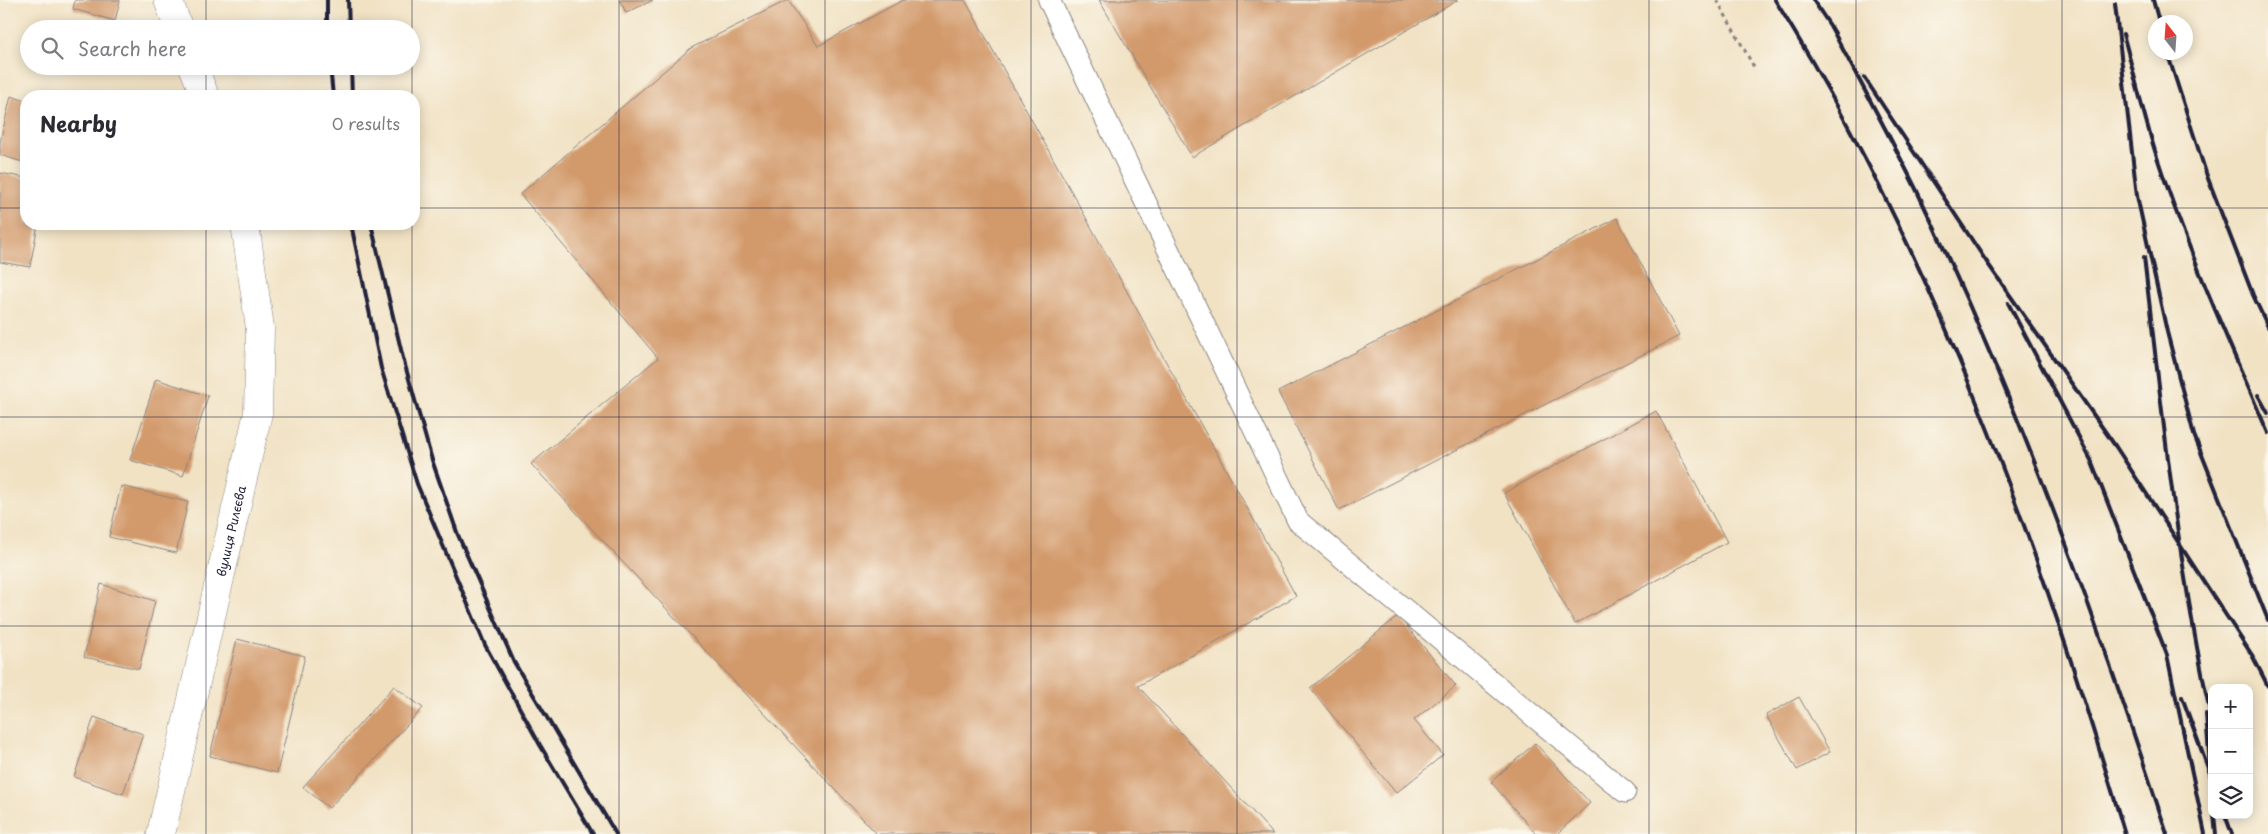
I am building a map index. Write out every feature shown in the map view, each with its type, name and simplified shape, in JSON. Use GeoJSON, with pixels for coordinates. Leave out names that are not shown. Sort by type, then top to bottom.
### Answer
{"type":"FeatureCollection","features":[{"type":"Feature","properties":{"kind":"street"},"geometry":{"type":"LineString","coordinates":[[168,0],[176,20]]}},
{"type":"Feature","properties":{"kind":"street"},"geometry":{"type":"LineString","coordinates":[[197,75],[203,90]]}},
{"type":"Feature","properties":{"kind":"street","name":"вулиця Рилєєва"},"geometry":{"type":"LineString","coordinates":[[161,834],[258,413],[260,328],[246,230]]}},
{"type":"Feature","properties":{"kind":"lane"},"geometry":{"type":"LineString","coordinates":[[1049,0],[1298,521],[1625,792]]}},
{"type":"Feature","properties":{"kind":"path"},"geometry":{"type":"LineString","coordinates":[[1717,0],[1755,69]]}},
{"type":"Feature","properties":{"kind":"building"},"geometry":{"type":"Polygon","coordinates":[[[75,0],[120,0],[115,20],[73,9],[75,0]]]}},
{"type":"Feature","properties":{"kind":"building"},"geometry":{"type":"Polygon","coordinates":[[[620,0],[653,0],[626,13],[620,0]]]}},
{"type":"Feature","properties":{"kind":"building"},"geometry":{"type":"Polygon","coordinates":[[[788,0],[818,46],[903,0],[965,0],[1296,596],[1138,686],[1273,834],[877,834],[531,464],[658,358],[520,194],[691,48],[788,0]]]}},
{"type":"Feature","properties":{"kind":"building"},"geometry":{"type":"Polygon","coordinates":[[[1099,0],[1458,0],[1192,157],[1099,0]]]}},
{"type":"Feature","properties":{"kind":"building"},"geometry":{"type":"Polygon","coordinates":[[[11,96],[20,99],[20,161],[0,155],[0,142],[11,96]]]}},
{"type":"Feature","properties":{"kind":"building"},"geometry":{"type":"Polygon","coordinates":[[[0,173],[20,177],[20,230],[37,230],[30,267],[0,262],[0,173]]]}},
{"type":"Feature","properties":{"kind":"building"},"geometry":{"type":"Polygon","coordinates":[[[1617,218],[1679,336],[1339,510],[1278,392],[1617,218]]]}},
{"type":"Feature","properties":{"kind":"building"},"geometry":{"type":"Polygon","coordinates":[[[156,379],[208,396],[183,476],[130,460],[156,379]]]}},
{"type":"Feature","properties":{"kind":"building"},"geometry":{"type":"Polygon","coordinates":[[[1656,411],[1727,542],[1575,624],[1504,493],[1656,411]]]}},
{"type":"Feature","properties":{"kind":"building"},"geometry":{"type":"Polygon","coordinates":[[[121,486],[188,502],[176,553],[109,537],[121,486]]]}},
{"type":"Feature","properties":{"kind":"building"},"geometry":{"type":"Polygon","coordinates":[[[101,584],[155,601],[139,669],[84,657],[101,584]]]}},
{"type":"Feature","properties":{"kind":"building"},"geometry":{"type":"Polygon","coordinates":[[[1398,616],[1456,686],[1414,720],[1443,755],[1396,793],[1310,688],[1398,616]]]}},
{"type":"Feature","properties":{"kind":"building"},"geometry":{"type":"Polygon","coordinates":[[[237,639],[305,656],[277,773],[210,756],[237,639]]]}},
{"type":"Feature","properties":{"kind":"building"},"geometry":{"type":"Polygon","coordinates":[[[394,686],[423,708],[329,808],[303,787],[394,686]]]}},
{"type":"Feature","properties":{"kind":"building"},"geometry":{"type":"Polygon","coordinates":[[[1799,697],[1830,752],[1797,770],[1766,715],[1799,697]]]}},
{"type":"Feature","properties":{"kind":"building"},"geometry":{"type":"Polygon","coordinates":[[[94,717],[143,734],[123,794],[74,777],[94,717]]]}},
{"type":"Feature","properties":{"kind":"building"},"geometry":{"type":"Polygon","coordinates":[[[1535,743],[1590,803],[1557,834],[1536,834],[1491,782],[1535,743]]]}},
{"type":"Feature","properties":{"kind":"railway"},"geometry":{"type":"LineString","coordinates":[[327,0],[327,20]]}},
{"type":"Feature","properties":{"kind":"railway"},"geometry":{"type":"LineString","coordinates":[[348,0],[349,20]]}},
{"type":"Feature","properties":{"kind":"railway"},"geometry":{"type":"LineString","coordinates":[[1775,0],[1832,97],[1885,198],[1933,300],[1978,405],[2019,511],[2057,618],[2125,834]]}},
{"type":"Feature","properties":{"kind":"railway"},"geometry":{"type":"LineString","coordinates":[[1813,0],[1835,33]]}},
{"type":"Feature","properties":{"kind":"railway"},"geometry":{"type":"LineString","coordinates":[[2153,0],[2157,15]]}},
{"type":"Feature","properties":{"kind":"railway"},"geometry":{"type":"LineString","coordinates":[[2115,4],[2137,196],[2167,332],[2194,435],[2268,620]]}},
{"type":"Feature","properties":{"kind":"railway"},"geometry":{"type":"LineString","coordinates":[[1831,27],[1917,191],[1988,348],[2083,589],[2167,834]]}},
{"type":"Feature","properties":{"kind":"railway"},"geometry":{"type":"LineString","coordinates":[[2123,34],[2151,137],[2167,187],[2208,293],[2268,433]]}},
{"type":"Feature","properties":{"kind":"railway"},"geometry":{"type":"LineString","coordinates":[[2170,60],[2207,176],[2253,295],[2268,327]]}},
{"type":"Feature","properties":{"kind":"railway"},"geometry":{"type":"LineString","coordinates":[[331,75],[332,90]]}},
{"type":"Feature","properties":{"kind":"railway"},"geometry":{"type":"LineString","coordinates":[[351,75],[352,90]]}},
{"type":"Feature","properties":{"kind":"railway"},"geometry":{"type":"LineString","coordinates":[[1864,77],[1986,261],[2116,447],[2252,655],[2268,686]]}},
{"type":"Feature","properties":{"kind":"railway"},"geometry":{"type":"LineString","coordinates":[[352,230],[381,368],[417,484],[485,645],[540,745],[593,834]]}},
{"type":"Feature","properties":{"kind":"railway"},"geometry":{"type":"LineString","coordinates":[[372,230],[403,358],[432,460],[458,535],[514,662],[616,834]]}},
{"type":"Feature","properties":{"kind":"railway"},"geometry":{"type":"LineString","coordinates":[[2144,257],[2164,432],[2180,548],[2208,702]]}},
{"type":"Feature","properties":{"kind":"railway"},"geometry":{"type":"LineString","coordinates":[[2008,303],[2091,460],[2167,655],[2205,834]]}},
{"type":"Feature","properties":{"kind":"railway"},"geometry":{"type":"LineString","coordinates":[[2258,395],[2268,413]]}},
{"type":"Feature","properties":{"kind":"railway"},"geometry":{"type":"LineString","coordinates":[[2182,697],[2210,774]]}},
{"type":"Feature","properties":{"kind":"railway"},"geometry":{"type":"LineString","coordinates":[[2206,714],[2210,774]]}},
{"type":"Feature","properties":{"kind":"railway"},"geometry":{"type":"LineString","coordinates":[[2214,819],[2216,834]]}},
{"type":"Feature","properties":{"kind":"railway"},"geometry":{"type":"LineString","coordinates":[[2226,819],[2232,834]]}}]}
